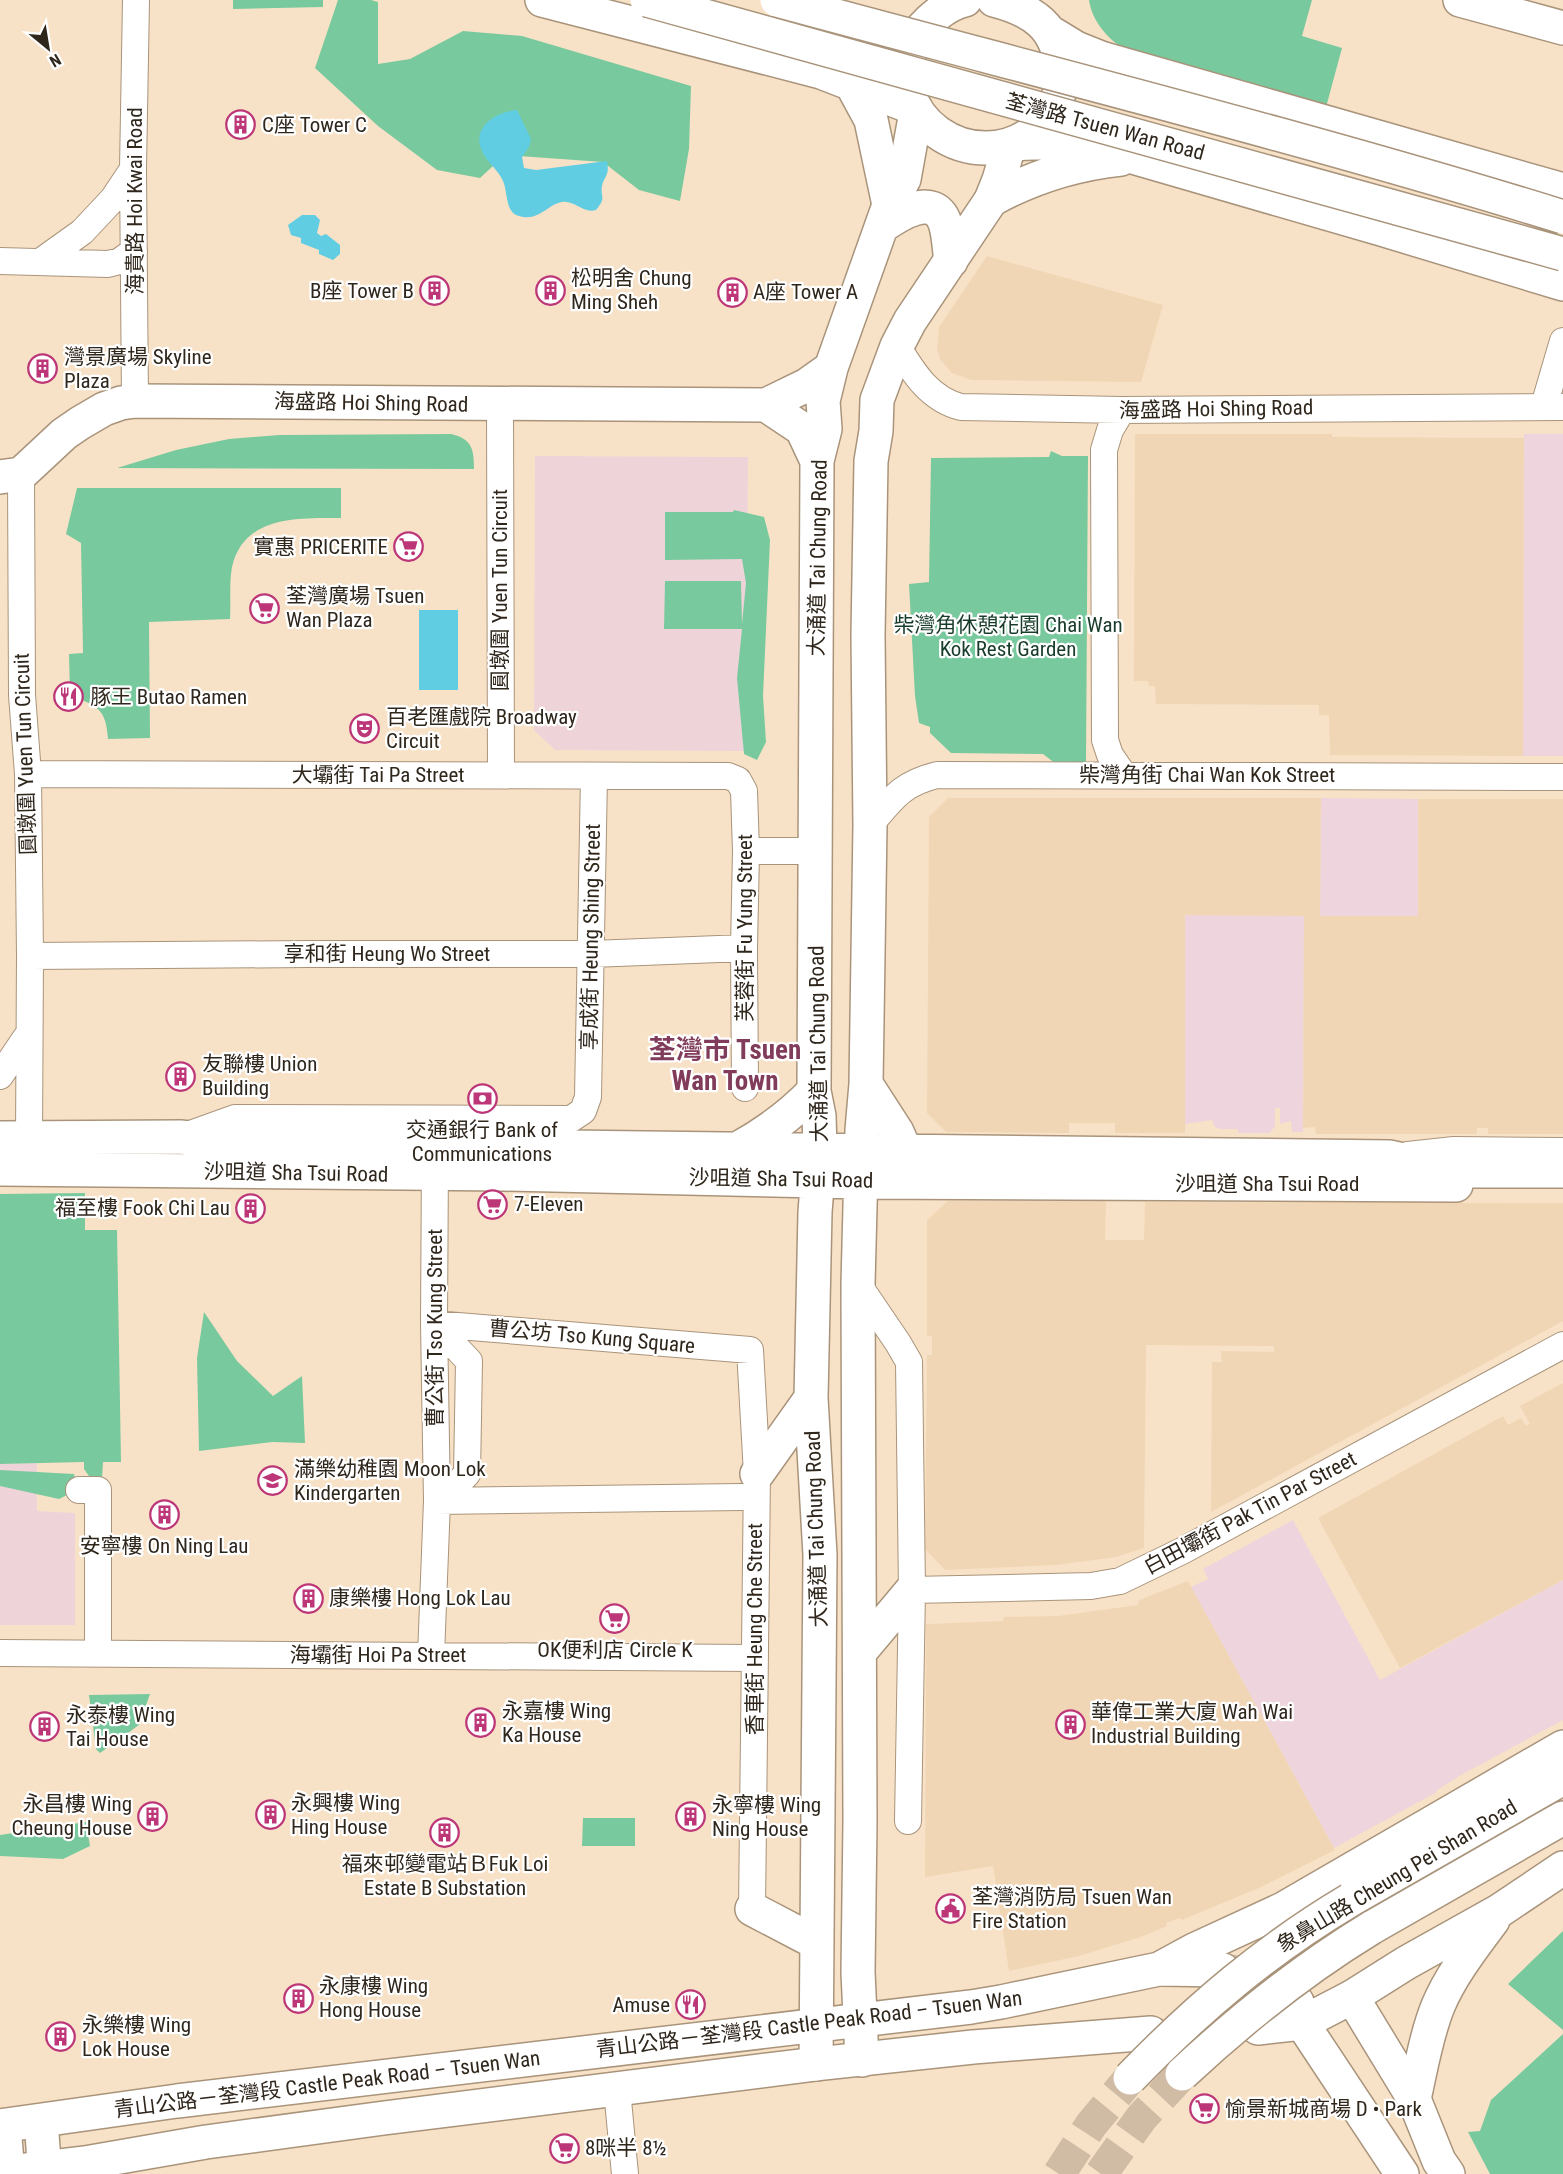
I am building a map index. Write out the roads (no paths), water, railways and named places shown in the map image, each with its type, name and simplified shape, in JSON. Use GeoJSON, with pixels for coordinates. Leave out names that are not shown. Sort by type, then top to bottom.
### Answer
{"type":"FeatureCollection","features":[{"type":"Feature","properties":{"kind":"main road"},"geometry":{"type":"LineString","coordinates":[[542,0],[821,72],[915,110],[943,137],[957,144],[989,147],[1049,141],[1077,143],[1176,169],[1563,284]]}},
{"type":"Feature","properties":{"kind":"main road","name":"荃灣路 Tsuen Wan Road"},"geometry":{"type":"LineString","coordinates":[[647,0],[1563,254]]}},
{"type":"Feature","properties":{"kind":"main road","name":"荃灣路 Tsuen Wan Road"},"geometry":{"type":"LineString","coordinates":[[777,0],[1273,134],[1492,195],[1563,218]]}},
{"type":"Feature","properties":{"kind":"main road"},"geometry":{"type":"LineString","coordinates":[[915,110],[908,81],[911,47],[920,30],[958,0]]}},
{"type":"Feature","properties":{"kind":"main road"},"geometry":{"type":"LineString","coordinates":[[994,0],[1052,21],[1076,48],[1093,54],[1563,190]]}},
{"type":"Feature","properties":{"kind":"main road"},"geometry":{"type":"LineString","coordinates":[[1460,0],[1563,28]]}},
{"type":"Feature","properties":{"kind":"main road"},"geometry":{"type":"LineString","coordinates":[[1012,145],[1042,125],[1052,113],[1060,95],[1060,54],[1052,21]]}},
{"type":"Feature","properties":{"kind":"main road"},"geometry":{"type":"LineString","coordinates":[[852,85],[871,120],[885,216],[900,214],[918,207],[929,207],[938,211],[944,221],[951,261]]}},
{"type":"Feature","properties":{"kind":"main road","name":"大涌道 Tai Chung Road"},"geometry":{"type":"LineString","coordinates":[[816,2064],[815,1942],[820,1556],[811,1398],[819,1116],[814,1091],[817,461],[813,429],[831,368],[885,216],[904,179],[915,110]]}},
{"type":"Feature","properties":{"kind":"main road","name":"大涌道 Tai Chung Road"},"geometry":{"type":"LineString","coordinates":[[862,2060],[858,1972],[860,1652],[858,1284],[866,1084],[870,825],[868,657],[871,461],[876,431],[877,400],[897,346],[910,321],[991,200],[1012,145]]}},
{"type":"Feature","properties":{"kind":"main road"},"geometry":{"type":"LineString","coordinates":[[991,200],[1019,185],[1058,171],[1079,165],[1134,158]]}},
{"type":"Feature","properties":{"kind":"main road","name":"海盛路 Hoi Shing Road"},"geometry":{"type":"LineString","coordinates":[[10,476],[80,423],[104,409],[135,401],[766,405],[807,385],[831,368]]}},
{"type":"Feature","properties":{"kind":"main road"},"geometry":{"type":"LineString","coordinates":[[766,405],[813,429]]}},
{"type":"Feature","properties":{"kind":"main road"},"geometry":{"type":"LineString","coordinates":[[866,1084],[905,1165]]}},
{"type":"Feature","properties":{"kind":"main road"},"geometry":{"type":"LineString","coordinates":[[763,1152],[794,1112],[814,1091]]}},
{"type":"Feature","properties":{"kind":"main road","name":"沙咀道 Sha Tsui Road"},"geometry":{"type":"LineString","coordinates":[[15,1139],[180,1137],[435,1159],[763,1152]]}},
{"type":"Feature","properties":{"kind":"main road","name":"沙咀道 Sha Tsui Road"},"geometry":{"type":"LineString","coordinates":[[818,1164],[862,1149],[905,1165],[1454,1178],[1563,1185]]}},
{"type":"Feature","properties":{"kind":"main road","name":"沙咀道 Sha Tsui Road"},"geometry":{"type":"LineString","coordinates":[[0,1169],[763,1152],[818,1164],[861,1195],[905,1165],[1390,1157],[1454,1178],[1563,1171]]}},
{"type":"Feature","properties":{"kind":"main road"},"geometry":{"type":"LineString","coordinates":[[750,1485],[811,1398]]}},
{"type":"Feature","properties":{"kind":"main road"},"geometry":{"type":"LineString","coordinates":[[860,1652],[903,1601]]}},
{"type":"Feature","properties":{"kind":"main road","name":"青山公路－荃灣段 Castle Peak Road – Tsuen Wan"},"geometry":{"type":"LineString","coordinates":[[2,2126],[177,2101],[1001,2002],[1159,1969],[1194,1950],[1323,1892],[1563,1747]]}},
{"type":"Feature","properties":{"kind":"main road","name":"象鼻山路 Cheung Pei Shan Road"},"geometry":{"type":"LineString","coordinates":[[1130,2078],[1202,2007],[1290,1937],[1350,1900],[1557,1782]]}},
{"type":"Feature","properties":{"kind":"main road","name":"象鼻山路 Cheung Pei Shan Road"},"geometry":{"type":"LineString","coordinates":[[1182,2074],[1259,2005],[1324,1958],[1389,1917],[1563,1818]]}},
{"type":"Feature","properties":{"kind":"main road"},"geometry":{"type":"LineString","coordinates":[[1258,2028],[1306,2005],[1352,1997],[1499,1911],[1563,1868]]}},
{"type":"Feature","properties":{"kind":"main road"},"geometry":{"type":"LineString","coordinates":[[752,1909],[815,1942]]}},
{"type":"Feature","properties":{"kind":"main road"},"geometry":{"type":"LineString","coordinates":[[1414,2099],[1427,2036],[1439,2004],[1461,1964],[1499,1911]]}},
{"type":"Feature","properties":{"kind":"main road"},"geometry":{"type":"LineString","coordinates":[[1159,1969],[1223,1970]]}},
{"type":"Feature","properties":{"kind":"main road"},"geometry":{"type":"LineString","coordinates":[[1352,1997],[1414,2099],[1439,2161],[1448,2174]]}},
{"type":"Feature","properties":{"kind":"main road"},"geometry":{"type":"LineString","coordinates":[[1306,2005],[1402,2174]]}},
{"type":"Feature","properties":{"kind":"main road","name":"青山公路－荃灣段 Castle Peak Road – Tsuen Wan"},"geometry":{"type":"LineString","coordinates":[[5,2173],[45,2171],[230,2139],[816,2064],[973,2047],[1151,2033]]}},
{"type":"Feature","properties":{"kind":"main road"},"geometry":{"type":"LineString","coordinates":[[41,2121],[45,2171]]}},
{"type":"Feature","properties":{"kind":"main road"},"geometry":{"type":"LineString","coordinates":[[2,2126],[5,2173]]}},
{"type":"Feature","properties":{"kind":"street","name":"海貴路 Hoi Kwai Road"},"geometry":{"type":"LineString","coordinates":[[135,401],[136,0]]}},
{"type":"Feature","properties":{"kind":"street"},"geometry":{"type":"LineString","coordinates":[[40,262],[82,232],[113,199],[134,169]]}},
{"type":"Feature","properties":{"kind":"street"},"geometry":{"type":"LineString","coordinates":[[0,261],[93,266],[120,261],[134,251]]}},
{"type":"Feature","properties":{"kind":"street"},"geometry":{"type":"LineString","coordinates":[[1554,406],[1563,341]]}},
{"type":"Feature","properties":{"kind":"street","name":"海盛路 Hoi Shing Road"},"geometry":{"type":"LineString","coordinates":[[897,346],[921,383],[951,404],[961,406],[1122,410],[1554,406]]}},
{"type":"Feature","properties":{"kind":"street","name":"圓墩圍 Yuen Tun Circuit"},"geometry":{"type":"LineString","coordinates":[[500,405],[501,774]]}},
{"type":"Feature","properties":{"kind":"street"},"geometry":{"type":"LineString","coordinates":[[1122,410],[1110,430],[1104,450],[1104,462],[1105,740],[1110,755],[1123,774]]}},
{"type":"Feature","properties":{"kind":"street","name":"圓墩圍 Yuen Tun Circuit"},"geometry":{"type":"LineString","coordinates":[[10,476],[28,774],[30,956],[29,1033],[15,1139]]}},
{"type":"Feature","properties":{"kind":"street","name":"大壩街 Tai Pa Street"},"geometry":{"type":"LineString","coordinates":[[28,774],[728,776]]}},
{"type":"Feature","properties":{"kind":"street","name":"柴灣角街 Chai Wan Kok Street"},"geometry":{"type":"LineString","coordinates":[[870,825],[900,790],[917,780],[937,775],[1563,777]]}},
{"type":"Feature","properties":{"kind":"street","name":"享成街 Heung Shing Street"},"geometry":{"type":"LineString","coordinates":[[588,1097],[594,776]]}},
{"type":"Feature","properties":{"kind":"street","name":"芙蓉街 Fu Yung Street"},"geometry":{"type":"LineString","coordinates":[[728,776],[738,780],[744,791],[745,1088]]}},
{"type":"Feature","properties":{"kind":"street"},"geometry":{"type":"LineString","coordinates":[[746,851],[816,851]]}},
{"type":"Feature","properties":{"kind":"street","name":"享和街 Heung Wo Street"},"geometry":{"type":"LineString","coordinates":[[30,956],[592,954],[744,948]]}},
{"type":"Feature","properties":{"kind":"street"},"geometry":{"type":"LineString","coordinates":[[0,1076],[29,1033]]}},
{"type":"Feature","properties":{"kind":"street","name":"沙咀道 Sha Tsui Road"},"geometry":{"type":"LineString","coordinates":[[180,1137],[235,1118],[571,1119],[583,1111],[588,1097]]}},
{"type":"Feature","properties":{"kind":"street","name":"沙咀道 Sha Tsui Road"},"geometry":{"type":"LineString","coordinates":[[1390,1157],[1454,1150],[1563,1151]]}},
{"type":"Feature","properties":{"kind":"street","name":"曹公街 Tso Kung Street"},"geometry":{"type":"LineString","coordinates":[[431,1656],[437,1501],[434,1324],[435,1159]]}},
{"type":"Feature","properties":{"kind":"street"},"geometry":{"type":"LineString","coordinates":[[858,1284],[909,1362],[903,1601],[908,1821]]}},
{"type":"Feature","properties":{"kind":"street"},"geometry":{"type":"LineString","coordinates":[[434,1324],[469,1361],[467,1474],[437,1501]]}},
{"type":"Feature","properties":{"kind":"street","name":"曹公坊 Tso Kung Square"},"geometry":{"type":"LineString","coordinates":[[434,1324],[750,1350]]}},
{"type":"Feature","properties":{"kind":"street","name":"白田壩街 Pak Tin Par Street"},"geometry":{"type":"LineString","coordinates":[[903,1601],[1091,1586],[1120,1581],[1173,1556],[1563,1345]]}},
{"type":"Feature","properties":{"kind":"street","name":"香車街 Heung Che Street"},"geometry":{"type":"LineString","coordinates":[[750,1350],[750,1485],[755,1658],[752,1909]]}},
{"type":"Feature","properties":{"kind":"street"},"geometry":{"type":"LineString","coordinates":[[437,1501],[750,1485]]}},
{"type":"Feature","properties":{"kind":"street"},"geometry":{"type":"LineString","coordinates":[[79,1490],[98,1490],[98,1653]]}},
{"type":"Feature","properties":{"kind":"street","name":"海壩街 Hoi Pa Street"},"geometry":{"type":"LineString","coordinates":[[0,1653],[755,1658]]}},
{"type":"Feature","properties":{"kind":"street"},"geometry":{"type":"LineString","coordinates":[[617,2090],[626,2174]]}},
{"type":"Feature","properties":{"kind":"water"},"geometry":{"type":"Polygon","coordinates":[[[517,110],[531,139],[522,157],[524,168],[536,170],[607,161],[602,200],[596,210],[591,211],[562,202],[532,217],[519,216],[511,211],[503,181],[482,151],[479,142],[487,122],[501,114],[517,110]]]}},
{"type":"Feature","properties":{"kind":"water"},"geometry":{"type":"Polygon","coordinates":[[[302,215],[315,215],[320,220],[317,233],[321,236],[326,234],[340,245],[340,254],[333,260],[319,254],[319,250],[301,243],[301,238],[291,235],[288,225],[302,215]]]}},
{"type":"Feature","properties":{"kind":"water"},"geometry":{"type":"Polygon","coordinates":[[[419,610],[458,610],[458,690],[419,690],[419,610]]]}},
{"type":"Feature","properties":{"kind":"tunnel"},"geometry":{"type":"LineString","coordinates":[[1223,1970],[1273,1977],[1318,1989]]}},
{"type":"Feature","properties":{"kind":"tunnel"},"geometry":{"type":"LineString","coordinates":[[1101,2174],[1142,2117],[1182,2074]]}},
{"type":"Feature","properties":{"kind":"tunnel"},"geometry":{"type":"LineString","coordinates":[[1059,2174],[1091,2125],[1130,2078]]}},
{"type":"Feature","properties":{"kind":"place","name":"C座 Tower C"},"geometry":{"type":"Point","coordinates":[241,125]}},
{"type":"Feature","properties":{"kind":"place","name":"松明舍 Chung Ming Sheh"},"geometry":{"type":"Point","coordinates":[550,290]}},
{"type":"Feature","properties":{"kind":"place","name":"B座 Tower B"},"geometry":{"type":"Point","coordinates":[435,291]}},
{"type":"Feature","properties":{"kind":"place","name":"A座 Tower A"},"geometry":{"type":"Point","coordinates":[732,292]}},
{"type":"Feature","properties":{"kind":"place","name":"灣景廣場 Skyline Plaza"},"geometry":{"type":"Point","coordinates":[43,369]}},
{"type":"Feature","properties":{"kind":"place","name":"實惠 PRICERITE"},"geometry":{"type":"Point","coordinates":[409,547]}},
{"type":"Feature","properties":{"kind":"place","name":"荃灣廣場 Tsuen Wan Plaza"},"geometry":{"type":"Point","coordinates":[265,608]}},
{"type":"Feature","properties":{"kind":"place","name":"豚王 Butao Ramen"},"geometry":{"type":"Point","coordinates":[69,697]}},
{"type":"Feature","properties":{"kind":"place","name":"百老匯戲院 Broadway Circuit"},"geometry":{"type":"Point","coordinates":[365,729]}},
{"type":"Feature","properties":{"kind":"place","name":"友聯樓 Union Building"},"geometry":{"type":"Point","coordinates":[181,1076]}},
{"type":"Feature","properties":{"kind":"place","name":"交通銀行 Bank of Communications"},"geometry":{"type":"Point","coordinates":[482,1099]}},
{"type":"Feature","properties":{"kind":"place","name":"7-Eleven"},"geometry":{"type":"Point","coordinates":[493,1204]}},
{"type":"Feature","properties":{"kind":"place","name":"福至樓 Fook Chi Lau"},"geometry":{"type":"Point","coordinates":[251,1208]}},
{"type":"Feature","properties":{"kind":"place","name":"滿樂幼稚園 Moon Lok Kindergarten"},"geometry":{"type":"Point","coordinates":[273,1481]}},
{"type":"Feature","properties":{"kind":"place","name":"安寧樓 On Ning Lau"},"geometry":{"type":"Point","coordinates":[164,1515]}},
{"type":"Feature","properties":{"kind":"place","name":"康樂樓 Hong Lok Lau"},"geometry":{"type":"Point","coordinates":[308,1598]}},
{"type":"Feature","properties":{"kind":"place","name":"OK便利店 Circle K"},"geometry":{"type":"Point","coordinates":[615,1619]}},
{"type":"Feature","properties":{"kind":"place","name":"永嘉樓 Wing Ka House"},"geometry":{"type":"Point","coordinates":[481,1723]}},
{"type":"Feature","properties":{"kind":"place","name":"華偉工業大廈 Wah Wai Industrial Building"},"geometry":{"type":"Point","coordinates":[1070,1724]}},
{"type":"Feature","properties":{"kind":"place","name":"永泰樓 Wing Tai House"},"geometry":{"type":"Point","coordinates":[45,1727]}},
{"type":"Feature","properties":{"kind":"place","name":"永興樓 Wing Hing House"},"geometry":{"type":"Point","coordinates":[270,1815]}},
{"type":"Feature","properties":{"kind":"place","name":"永昌樓 Wing Cheung House"},"geometry":{"type":"Point","coordinates":[153,1816]}},
{"type":"Feature","properties":{"kind":"place","name":"永寧樓 Wing Ning House"},"geometry":{"type":"Point","coordinates":[691,1817]}},
{"type":"Feature","properties":{"kind":"place","name":"福來邨變電站ＢFuk Loi Estate B Substation"},"geometry":{"type":"Point","coordinates":[445,1833]}},
{"type":"Feature","properties":{"kind":"place","name":"荃灣消防局 Tsuen Wan Fire Station"},"geometry":{"type":"Point","coordinates":[951,1909]}},
{"type":"Feature","properties":{"kind":"place","name":"永康樓 Wing Hong House"},"geometry":{"type":"Point","coordinates":[298,1998]}},
{"type":"Feature","properties":{"kind":"place","name":"Amuse"},"geometry":{"type":"Point","coordinates":[691,2005]}},
{"type":"Feature","properties":{"kind":"place","name":"永樂樓 Wing Lok House"},"geometry":{"type":"Point","coordinates":[61,2037]}},
{"type":"Feature","properties":{"kind":"place","name":"愉景新城商場 D • Park"},"geometry":{"type":"Point","coordinates":[1204,2109]}},
{"type":"Feature","properties":{"kind":"place","name":"8咪半 8½"},"geometry":{"type":"Point","coordinates":[564,2148]}},
{"type":"Feature","properties":{"kind":"district","name":"荃灣市 Tsuen Wan Town"},"geometry":{"type":"Point","coordinates":[725,1066]}},
{"type":"Feature","properties":{"kind":"park label","name":"柴灣角休憩花園 Chai Wan Kok Rest Garden"},"geometry":{"type":"Point","coordinates":[1008,637]}}]}
